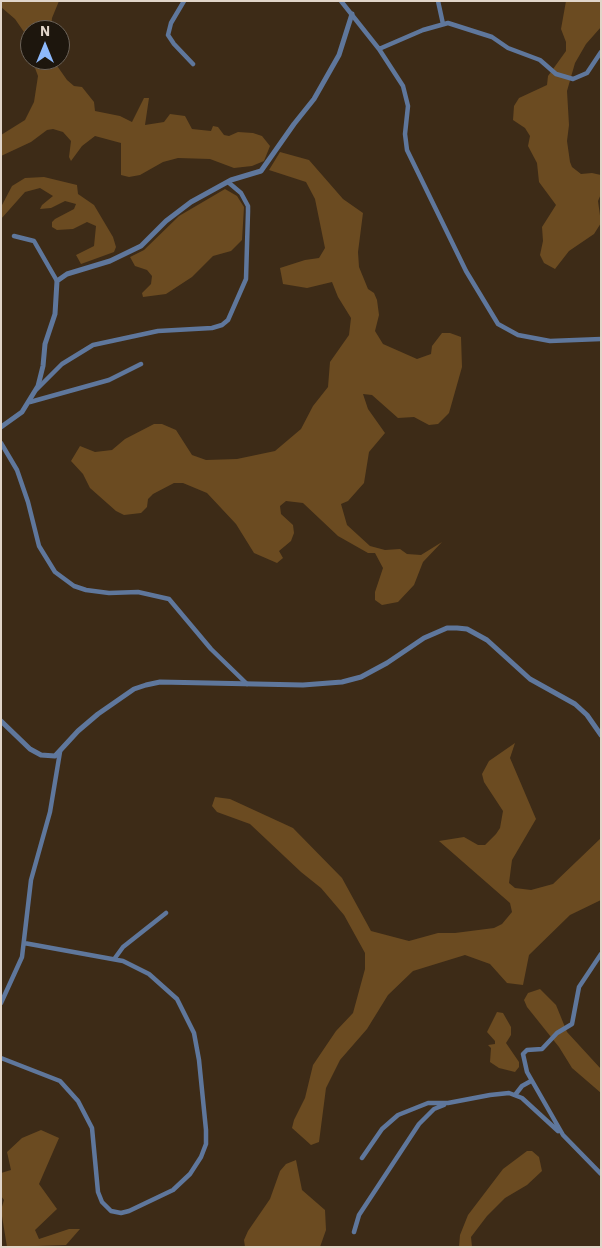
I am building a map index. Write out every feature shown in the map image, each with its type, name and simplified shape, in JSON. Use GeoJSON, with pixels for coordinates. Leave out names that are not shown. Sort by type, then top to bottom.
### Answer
{"type":"FeatureCollection","features":[{"type":"Feature","properties":{"kind":"street"},"geometry":{"type":"LineString","coordinates":[[184,1],[171,23],[168,35],[193,64]]}},
{"type":"Feature","properties":{"kind":"street"},"geometry":{"type":"LineString","coordinates":[[341,1],[379,49],[406,95],[405,134],[408,150],[466,271],[498,324],[518,335],[550,341],[601,339]]}},
{"type":"Feature","properties":{"kind":"street"},"geometry":{"type":"LineString","coordinates":[[438,1],[443,24]]}},
{"type":"Feature","properties":{"kind":"street"},"geometry":{"type":"LineString","coordinates":[[57,281],[68,274],[110,261],[142,246],[176,213],[228,182],[261,171],[294,124],[314,100],[339,55],[352,14]]}},
{"type":"Feature","properties":{"kind":"street"},"geometry":{"type":"LineString","coordinates":[[379,49],[443,24],[458,25],[490,36],[508,48],[540,60],[556,74],[573,79],[587,73],[601,52]]}},
{"type":"Feature","properties":{"kind":"street"},"geometry":{"type":"LineString","coordinates":[[36,390],[62,364],[92,345],[158,331],[212,328],[228,320],[246,280],[248,206],[241,193],[228,182]]}},
{"type":"Feature","properties":{"kind":"street"},"geometry":{"type":"LineString","coordinates":[[1,427],[22,412],[36,390],[42,371],[45,344],[56,314],[57,281],[34,241],[14,236]]}},
{"type":"Feature","properties":{"kind":"street"},"geometry":{"type":"LineString","coordinates":[[30,402],[109,380],[141,364]]}},
{"type":"Feature","properties":{"kind":"street"},"geometry":{"type":"LineString","coordinates":[[1,443],[17,470],[26,494],[40,546],[55,572],[74,586],[86,590],[109,593],[138,592],[168,599],[211,649],[247,684]]}},
{"type":"Feature","properties":{"kind":"street"},"geometry":{"type":"LineString","coordinates":[[1,721],[30,749],[41,755],[55,756],[78,731],[98,714],[140,687],[160,682],[315,685],[342,682],[361,677],[387,663],[424,638],[447,628],[457,628],[467,629],[487,640],[530,679],[575,704],[588,715],[601,735]]}},
{"type":"Feature","properties":{"kind":"street"},"geometry":{"type":"LineString","coordinates":[[1,1003],[11,986],[22,957],[31,880],[50,812],[60,752]]}},
{"type":"Feature","properties":{"kind":"street"},"geometry":{"type":"LineString","coordinates":[[114,958],[123,947],[166,912]]}},
{"type":"Feature","properties":{"kind":"street"},"geometry":{"type":"LineString","coordinates":[[1,1058],[60,1081],[78,1101],[92,1128],[98,1192],[102,1202],[111,1211],[120,1213],[141,1207],[173,1190],[190,1174],[201,1157],[206,1144],[199,1060],[194,1033],[184,1010],[167,988],[138,967],[114,958],[24,943]]}},
{"type":"Feature","properties":{"kind":"street"},"geometry":{"type":"LineString","coordinates":[[563,1135],[531,1081],[523,1054],[527,1050],[542,1049],[557,1033],[570,1027],[574,1022],[575,999],[579,987],[601,954]]}},
{"type":"Feature","properties":{"kind":"street"},"geometry":{"type":"LineString","coordinates":[[516,1095],[522,1086],[531,1081]]}},
{"type":"Feature","properties":{"kind":"street"},"geometry":{"type":"LineString","coordinates":[[354,1232],[359,1215],[419,1124],[434,1109],[448,1103],[490,1094],[509,1093],[516,1095],[528,1103],[563,1135],[601,1174]]}},
{"type":"Feature","properties":{"kind":"street"},"geometry":{"type":"LineString","coordinates":[[362,1158],[382,1129],[398,1115],[428,1103],[448,1103]]}},
{"type":"Feature","properties":{"kind":"shaded area"},"geometry":{"type":"Polygon","coordinates":[[[1,1],[59,1],[52,20],[20,20],[20,26],[15,19],[1,7],[1,1]]]}},
{"type":"Feature","properties":{"kind":"shaded area"},"geometry":{"type":"Polygon","coordinates":[[[566,1],[601,1],[601,27],[586,44],[575,63],[567,91],[569,125],[567,141],[572,167],[581,174],[592,173],[601,175],[601,194],[598,201],[601,223],[594,234],[569,251],[555,269],[544,263],[540,255],[543,241],[542,227],[556,205],[539,182],[537,163],[528,146],[530,136],[525,128],[513,120],[514,106],[519,98],[547,85],[548,76],[566,51],[566,42],[561,29],[566,1]]]}},
{"type":"Feature","properties":{"kind":"shaded area"},"geometry":{"type":"Polygon","coordinates":[[[36,70],[60,70],[74,86],[82,87],[94,102],[95,111],[120,116],[132,122],[144,98],[149,98],[145,125],[164,122],[170,114],[185,116],[192,129],[211,131],[213,126],[218,127],[224,135],[229,136],[238,132],[253,133],[262,136],[270,146],[264,161],[252,166],[234,168],[210,159],[178,158],[163,162],[140,175],[129,177],[121,175],[121,143],[95,136],[82,146],[71,161],[69,157],[71,141],[63,132],[53,129],[47,130],[31,142],[1,156],[1,135],[25,120],[34,102],[38,76],[36,70]]]}},
{"type":"Feature","properties":{"kind":"shaded area"},"geometry":{"type":"Polygon","coordinates":[[[280,152],[309,160],[343,199],[363,213],[358,252],[359,267],[368,289],[374,293],[377,300],[379,315],[375,331],[383,344],[417,359],[431,354],[432,346],[442,333],[450,333],[461,337],[462,367],[449,413],[438,424],[429,425],[414,417],[398,418],[372,395],[363,394],[368,409],[385,433],[369,452],[364,483],[348,501],[341,504],[347,525],[370,546],[385,550],[400,549],[407,554],[421,555],[442,542],[423,562],[414,585],[398,602],[382,605],[375,600],[375,592],[383,568],[375,553],[368,553],[338,536],[303,503],[286,501],[280,506],[281,514],[293,525],[294,533],[291,541],[279,551],[283,558],[277,563],[254,553],[236,524],[207,493],[183,483],[174,483],[153,494],[148,499],[147,507],[141,513],[124,515],[116,511],[90,488],[83,474],[71,461],[80,446],[95,452],[112,450],[125,439],[154,424],[162,424],[176,430],[192,455],[206,460],[237,459],[275,451],[301,429],[313,406],[328,387],[330,362],[349,335],[351,318],[338,297],[332,282],[307,288],[283,284],[280,268],[305,260],[319,258],[325,248],[315,199],[306,182],[269,170],[280,152]]]}},
{"type":"Feature","properties":{"kind":"shaded area"},"geometry":{"type":"Polygon","coordinates":[[[44,177],[77,185],[78,194],[94,205],[113,237],[116,247],[114,252],[81,264],[76,255],[94,246],[96,226],[87,222],[73,229],[57,230],[52,227],[52,222],[55,219],[74,209],[76,204],[65,201],[51,208],[40,209],[53,196],[40,188],[25,192],[1,219],[1,207],[12,186],[25,178],[44,177]]]}},
{"type":"Feature","properties":{"kind":"shaded area"},"geometry":{"type":"Polygon","coordinates":[[[225,189],[237,196],[244,207],[242,240],[231,251],[213,256],[192,277],[166,294],[143,297],[142,293],[151,284],[152,276],[147,270],[135,266],[130,257],[144,250],[179,216],[225,189]]]}},
{"type":"Feature","properties":{"kind":"shaded area"},"geometry":{"type":"Polygon","coordinates":[[[515,743],[510,758],[536,819],[512,860],[509,883],[515,888],[531,890],[553,884],[601,838],[601,900],[570,915],[529,955],[523,985],[507,983],[490,964],[465,955],[413,971],[388,995],[367,1029],[340,1060],[326,1088],[319,1142],[311,1145],[292,1128],[294,1120],[305,1098],[313,1065],[336,1031],[353,1013],[365,969],[365,953],[344,915],[321,888],[301,872],[250,824],[217,812],[212,806],[215,797],[230,799],[293,828],[342,878],[371,931],[409,941],[438,933],[455,933],[494,928],[502,924],[512,912],[510,903],[439,841],[464,837],[478,845],[485,845],[496,834],[500,828],[503,811],[484,782],[482,774],[489,761],[515,743]]]}},
{"type":"Feature","properties":{"kind":"shaded area"},"geometry":{"type":"Polygon","coordinates":[[[540,989],[556,1005],[567,1032],[601,1069],[601,1093],[572,1068],[559,1047],[527,1007],[524,1000],[528,993],[540,989]]]}},
{"type":"Feature","properties":{"kind":"shaded area"},"geometry":{"type":"Polygon","coordinates":[[[497,1012],[503,1013],[511,1027],[511,1035],[506,1043],[519,1062],[519,1067],[515,1072],[499,1068],[490,1062],[491,1048],[488,1045],[495,1044],[495,1041],[487,1032],[497,1012]]]}},
{"type":"Feature","properties":{"kind":"shaded area"},"geometry":{"type":"Polygon","coordinates":[[[41,1130],[59,1138],[39,1184],[57,1209],[35,1230],[39,1239],[69,1229],[80,1229],[66,1245],[7,1247],[1,1210],[4,1200],[1,1196],[1,1173],[11,1170],[7,1152],[22,1138],[41,1130]]]}},
{"type":"Feature","properties":{"kind":"shaded area"},"geometry":{"type":"Polygon","coordinates":[[[527,1151],[532,1151],[539,1157],[542,1171],[527,1185],[505,1198],[487,1216],[471,1237],[472,1247],[459,1247],[460,1235],[468,1215],[503,1169],[527,1151]]]}},
{"type":"Feature","properties":{"kind":"shaded area"},"geometry":{"type":"Polygon","coordinates":[[[296,1160],[302,1190],[325,1210],[326,1230],[320,1247],[245,1247],[244,1240],[248,1231],[270,1199],[280,1171],[286,1164],[296,1160]]]}}]}
